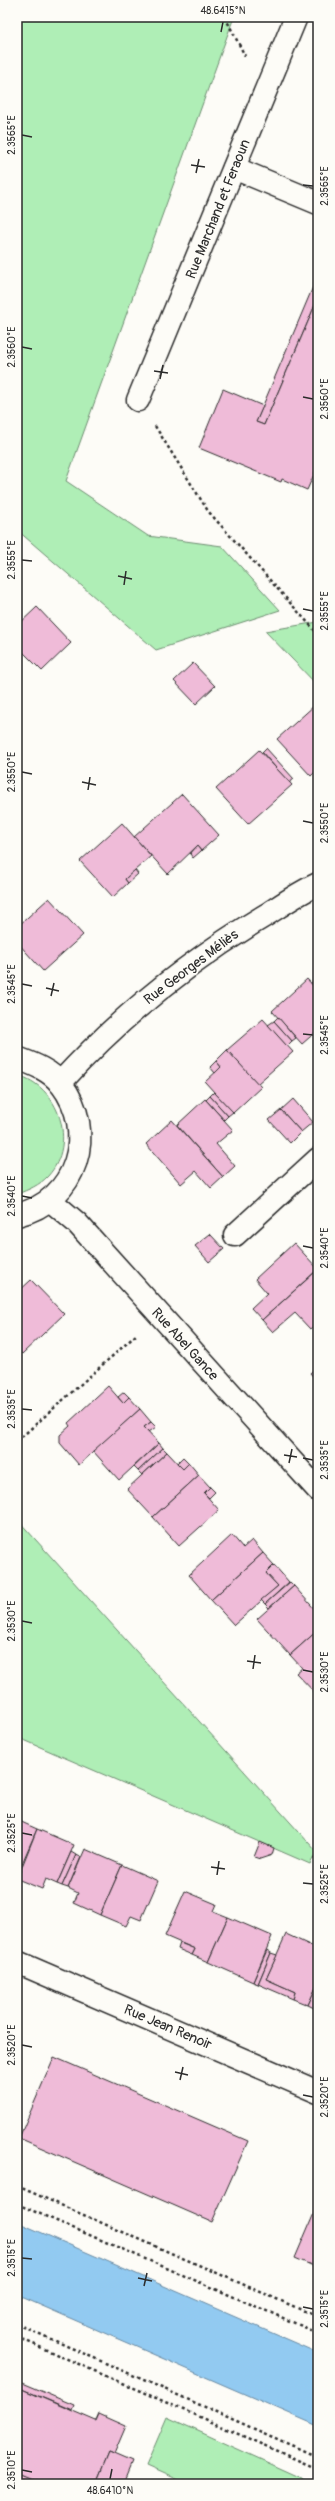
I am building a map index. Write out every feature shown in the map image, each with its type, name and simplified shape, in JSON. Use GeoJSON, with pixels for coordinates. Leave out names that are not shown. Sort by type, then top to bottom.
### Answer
{"type":"FeatureCollection","features":[{"type":"Feature","properties":{"kind":"street","name":"Rue Marchand et Feraoun"},"geometry":{"type":"LineString","coordinates":[[138,400],[296,17]]}},
{"type":"Feature","properties":{"kind":"street"},"geometry":{"type":"LineString","coordinates":[[234,168],[318,203]]}},
{"type":"Feature","properties":{"kind":"street","name":"Rue Georges Méliès"},"geometry":{"type":"LineString","coordinates":[[60,1083],[113,1029],[171,978],[236,933],[318,884]]}},
{"type":"Feature","properties":{"kind":"street"},"geometry":{"type":"LineString","coordinates":[[17,1058],[40,1067],[60,1083],[74,1105],[80,1131],[78,1157],[68,1180],[50,1200],[29,1212],[17,1215]]}},
{"type":"Feature","properties":{"kind":"street"},"geometry":{"type":"LineString","coordinates":[[235,1235],[318,1160]]}},
{"type":"Feature","properties":{"kind":"street","name":"Rue Abel Gance"},"geometry":{"type":"LineString","coordinates":[[50,1200],[76,1223],[318,1490]]}},
{"type":"Feature","properties":{"kind":"street","name":"Rue Jean Renoir"},"geometry":{"type":"LineString","coordinates":[[17,1962],[318,2092]]}},
{"type":"Feature","properties":{"kind":"path"},"geometry":{"type":"LineString","coordinates":[[138,400],[208,511],[318,634]]}},
{"type":"Feature","properties":{"kind":"path"},"geometry":{"type":"LineString","coordinates":[[17,1440],[158,1315]]}},
{"type":"Feature","properties":{"kind":"path"},"geometry":{"type":"LineString","coordinates":[[314,1858],[318,1863]]}},
{"type":"Feature","properties":{"kind":"path"},"geometry":{"type":"LineString","coordinates":[[17,2186],[318,2317]]}},
{"type":"Feature","properties":{"kind":"path"},"geometry":{"type":"LineString","coordinates":[[17,2204],[318,2333]]}},
{"type":"Feature","properties":{"kind":"path"},"geometry":{"type":"LineString","coordinates":[[17,2324],[318,2457]]}},
{"type":"Feature","properties":{"kind":"path"},"geometry":{"type":"LineString","coordinates":[[17,2337],[318,2469]]}},
{"type":"Feature","properties":{"kind":"green space"},"geometry":{"type":"Polygon","coordinates":[[[17,17],[234,17],[66,481],[148,536],[222,546],[280,610],[156,650],[17,530],[17,17]]]}},
{"type":"Feature","properties":{"kind":"green space"},"geometry":{"type":"Polygon","coordinates":[[[318,622],[318,686],[265,631],[318,622]]]}},
{"type":"Feature","properties":{"kind":"green space"},"geometry":{"type":"Polygon","coordinates":[[[17,1075],[32,1081],[44,1091],[53,1103],[60,1117],[62,1148],[57,1163],[48,1176],[38,1185],[17,1194],[17,1075]]]}},
{"type":"Feature","properties":{"kind":"green space"},"geometry":{"type":"Polygon","coordinates":[[[17,1519],[317,1852],[310,1864],[17,1737],[17,1519]]]}},
{"type":"Feature","properties":{"kind":"green space"},"geometry":{"type":"Polygon","coordinates":[[[167,2417],[315,2484],[187,2484],[146,2466],[167,2417]]]}},
{"type":"Feature","properties":{"kind":"water"},"geometry":{"type":"Polygon","coordinates":[[[17,2222],[318,2353],[318,2426],[17,2295],[17,2222]]]}},
{"type":"Feature","properties":{"kind":"building"},"geometry":{"type":"Polygon","coordinates":[[[318,275],[318,298],[264,425],[256,422],[318,275]]]}},
{"type":"Feature","properties":{"kind":"building"},"geometry":{"type":"Polygon","coordinates":[[[318,298],[318,471],[316,470],[307,490],[282,479],[281,482],[199,448],[223,389],[263,406],[256,422],[264,425],[318,298]]]}},
{"type":"Feature","properties":{"kind":"building"},"geometry":{"type":"Polygon","coordinates":[[[37,607],[71,643],[42,671],[22,651],[19,654],[17,652],[17,626],[37,607]]]}},
{"type":"Feature","properties":{"kind":"building"},"geometry":{"type":"Polygon","coordinates":[[[193,663],[215,686],[196,704],[174,681],[193,663]]]}},
{"type":"Feature","properties":{"kind":"building"},"geometry":{"type":"Polygon","coordinates":[[[315,705],[318,708],[318,769],[311,776],[277,739],[315,705]]]}},
{"type":"Feature","properties":{"kind":"building"},"geometry":{"type":"Polygon","coordinates":[[[266,748],[294,779],[289,783],[262,752],[266,748]]]}},
{"type":"Feature","properties":{"kind":"building"},"geometry":{"type":"Polygon","coordinates":[[[259,750],[292,785],[248,824],[216,789],[259,750]]]}},
{"type":"Feature","properties":{"kind":"building"},"geometry":{"type":"Polygon","coordinates":[[[182,794],[219,835],[201,851],[197,846],[168,874],[134,837],[182,794]]]}},
{"type":"Feature","properties":{"kind":"building"},"geometry":{"type":"Polygon","coordinates":[[[122,823],[151,856],[125,879],[128,883],[113,897],[80,861],[122,823]]]}},
{"type":"Feature","properties":{"kind":"building"},"geometry":{"type":"Polygon","coordinates":[[[197,846],[201,851],[193,858],[190,854],[197,846]]]}},
{"type":"Feature","properties":{"kind":"building"},"geometry":{"type":"Polygon","coordinates":[[[135,870],[138,874],[128,883],[125,879],[135,870]]]}},
{"type":"Feature","properties":{"kind":"building"},"geometry":{"type":"Polygon","coordinates":[[[49,898],[83,935],[43,971],[17,942],[17,927],[49,898]]]}},
{"type":"Feature","properties":{"kind":"building"},"geometry":{"type":"Polygon","coordinates":[[[318,976],[318,991],[311,983],[318,976]]]}},
{"type":"Feature","properties":{"kind":"building"},"geometry":{"type":"Polygon","coordinates":[[[307,979],[318,991],[318,1030],[302,1044],[272,1011],[307,979]]]}},
{"type":"Feature","properties":{"kind":"building"},"geometry":{"type":"Polygon","coordinates":[[[278,1017],[296,1038],[292,1041],[274,1021],[278,1017]]]}},
{"type":"Feature","properties":{"kind":"building"},"geometry":{"type":"Polygon","coordinates":[[[263,1019],[293,1052],[257,1084],[227,1050],[263,1019]]]}},
{"type":"Feature","properties":{"kind":"building"},"geometry":{"type":"Polygon","coordinates":[[[274,1021],[292,1041],[287,1046],[268,1025],[274,1021]]]}},
{"type":"Feature","properties":{"kind":"building"},"geometry":{"type":"Polygon","coordinates":[[[227,1050],[261,1087],[233,1113],[205,1082],[221,1067],[216,1061],[227,1050]]]}},
{"type":"Feature","properties":{"kind":"building"},"geometry":{"type":"Polygon","coordinates":[[[216,1061],[221,1067],[215,1073],[210,1067],[216,1061]]]}},
{"type":"Feature","properties":{"kind":"building"},"geometry":{"type":"Polygon","coordinates":[[[214,1092],[233,1112],[228,1116],[210,1096],[214,1092]]]}},
{"type":"Feature","properties":{"kind":"building"},"geometry":{"type":"Polygon","coordinates":[[[210,1096],[228,1116],[224,1120],[206,1100],[210,1096]]]}},
{"type":"Feature","properties":{"kind":"building"},"geometry":{"type":"Polygon","coordinates":[[[205,1099],[233,1130],[216,1144],[235,1166],[223,1177],[177,1125],[205,1099]]]}},
{"type":"Feature","properties":{"kind":"building"},"geometry":{"type":"Polygon","coordinates":[[[293,1099],[313,1122],[301,1132],[281,1110],[293,1099]]]}},
{"type":"Feature","properties":{"kind":"building"},"geometry":{"type":"Polygon","coordinates":[[[281,1110],[301,1132],[290,1143],[269,1120],[281,1110]]]}},
{"type":"Feature","properties":{"kind":"building"},"geometry":{"type":"Polygon","coordinates":[[[172,1120],[223,1177],[211,1188],[196,1171],[181,1184],[146,1144],[172,1120]]]}},
{"type":"Feature","properties":{"kind":"building"},"geometry":{"type":"Polygon","coordinates":[[[210,1234],[224,1249],[209,1262],[195,1246],[210,1234]]]}},
{"type":"Feature","properties":{"kind":"building"},"geometry":{"type":"Polygon","coordinates":[[[294,1243],[318,1269],[262,1320],[251,1308],[267,1293],[255,1279],[294,1243]]]}},
{"type":"Feature","properties":{"kind":"building"},"geometry":{"type":"Polygon","coordinates":[[[314,1273],[318,1277],[318,1322],[310,1329],[295,1313],[273,1332],[262,1320],[314,1273]]]}},
{"type":"Feature","properties":{"kind":"building"},"geometry":{"type":"Polygon","coordinates":[[[31,1280],[64,1314],[22,1354],[17,1349],[17,1293],[31,1280]]]}},
{"type":"Feature","properties":{"kind":"building"},"geometry":{"type":"Polygon","coordinates":[[[318,1366],[318,1382],[310,1373],[318,1366]]]}},
{"type":"Feature","properties":{"kind":"building"},"geometry":{"type":"Polygon","coordinates":[[[108,1386],[123,1403],[129,1397],[140,1409],[79,1465],[60,1443],[60,1435],[70,1426],[68,1423],[108,1386]]]}},
{"type":"Feature","properties":{"kind":"building"},"geometry":{"type":"Polygon","coordinates":[[[124,1392],[129,1397],[123,1403],[118,1397],[124,1392]]]}},
{"type":"Feature","properties":{"kind":"building"},"geometry":{"type":"Polygon","coordinates":[[[140,1409],[151,1422],[144,1427],[159,1443],[119,1480],[93,1451],[140,1409]]]}},
{"type":"Feature","properties":{"kind":"building"},"geometry":{"type":"Polygon","coordinates":[[[151,1422],[156,1427],[149,1432],[144,1427],[151,1422]]]}},
{"type":"Feature","properties":{"kind":"building"},"geometry":{"type":"Polygon","coordinates":[[[159,1443],[163,1448],[138,1471],[134,1467],[159,1443]]]}},
{"type":"Feature","properties":{"kind":"building"},"geometry":{"type":"Polygon","coordinates":[[[163,1448],[167,1452],[142,1475],[138,1471],[163,1448]]]}},
{"type":"Feature","properties":{"kind":"building"},"geometry":{"type":"Polygon","coordinates":[[[167,1452],[183,1469],[189,1463],[199,1475],[153,1517],[127,1489],[167,1452]]]}},
{"type":"Feature","properties":{"kind":"building"},"geometry":{"type":"Polygon","coordinates":[[[183,1457],[189,1463],[183,1469],[177,1463],[183,1457]]]}},
{"type":"Feature","properties":{"kind":"building"},"geometry":{"type":"Polygon","coordinates":[[[199,1475],[210,1487],[204,1493],[219,1510],[179,1546],[153,1517],[199,1475]]]}},
{"type":"Feature","properties":{"kind":"building"},"geometry":{"type":"Polygon","coordinates":[[[210,1487],[215,1492],[209,1498],[204,1493],[210,1487]]]}},
{"type":"Feature","properties":{"kind":"building"},"geometry":{"type":"Polygon","coordinates":[[[232,1535],[243,1548],[252,1540],[263,1553],[211,1600],[189,1575],[232,1535]]]}},
{"type":"Feature","properties":{"kind":"building"},"geometry":{"type":"Polygon","coordinates":[[[263,1553],[274,1565],[266,1573],[278,1586],[234,1625],[211,1600],[263,1553]]]}},
{"type":"Feature","properties":{"kind":"building"},"geometry":{"type":"Polygon","coordinates":[[[274,1565],[289,1582],[265,1604],[261,1600],[278,1586],[266,1573],[274,1565]]]}},
{"type":"Feature","properties":{"kind":"building"},"geometry":{"type":"Polygon","coordinates":[[[290,1582],[294,1586],[269,1608],[265,1604],[290,1582]]]}},
{"type":"Feature","properties":{"kind":"building"},"geometry":{"type":"Polygon","coordinates":[[[294,1586],[318,1613],[318,1630],[290,1655],[257,1619],[294,1586]]]}},
{"type":"Feature","properties":{"kind":"building"},"geometry":{"type":"Polygon","coordinates":[[[318,1630],[318,1696],[296,1673],[302,1668],[290,1655],[318,1630]]]}},
{"type":"Feature","properties":{"kind":"building"},"geometry":{"type":"Polygon","coordinates":[[[17,1820],[37,1829],[17,1875],[17,1820]]]}},
{"type":"Feature","properties":{"kind":"building"},"geometry":{"type":"Polygon","coordinates":[[[37,1829],[74,1845],[57,1884],[46,1879],[42,1889],[17,1879],[37,1829]]]}},
{"type":"Feature","properties":{"kind":"building"},"geometry":{"type":"Polygon","coordinates":[[[260,1842],[274,1848],[272,1855],[260,1859],[254,1857],[260,1842]]]}},
{"type":"Feature","properties":{"kind":"building"},"geometry":{"type":"Polygon","coordinates":[[[85,1849],[122,1865],[100,1915],[74,1903],[78,1893],[68,1888],[85,1849]]]}},
{"type":"Feature","properties":{"kind":"building"},"geometry":{"type":"Polygon","coordinates":[[[71,1852],[76,1855],[62,1886],[57,1884],[71,1852]]]}},
{"type":"Feature","properties":{"kind":"building"},"geometry":{"type":"Polygon","coordinates":[[[76,1855],[81,1857],[68,1888],[62,1886],[76,1855]]]}},
{"type":"Feature","properties":{"kind":"building"},"geometry":{"type":"Polygon","coordinates":[[[122,1865],[158,1881],[141,1920],[131,1916],[126,1926],[100,1915],[122,1865]]]}},
{"type":"Feature","properties":{"kind":"building"},"geometry":{"type":"Polygon","coordinates":[[[185,1891],[216,1904],[213,1911],[228,1917],[208,1962],[192,1955],[195,1949],[165,1936],[185,1891]]]}},
{"type":"Feature","properties":{"kind":"building"},"geometry":{"type":"Polygon","coordinates":[[[228,1917],[272,1936],[253,1982],[208,1962],[228,1917]]]}},
{"type":"Feature","properties":{"kind":"building"},"geometry":{"type":"Polygon","coordinates":[[[286,1934],[316,1948],[313,1954],[318,1956],[318,1983],[308,2005],[293,1999],[295,1992],[266,1979],[286,1934]]]}},
{"type":"Feature","properties":{"kind":"building"},"geometry":{"type":"Polygon","coordinates":[[[180,1943],[195,1949],[192,1955],[178,1949],[180,1943]]]}},
{"type":"Feature","properties":{"kind":"building"},"geometry":{"type":"Polygon","coordinates":[[[267,1950],[271,1953],[258,1984],[253,1982],[267,1950]]]}},
{"type":"Feature","properties":{"kind":"building"},"geometry":{"type":"Polygon","coordinates":[[[271,1953],[277,1955],[266,1979],[295,1992],[293,1999],[258,1984],[271,1953]]]}},
{"type":"Feature","properties":{"kind":"building"},"geometry":{"type":"Polygon","coordinates":[[[318,1983],[318,2010],[308,2005],[318,1983]]]}},
{"type":"Feature","properties":{"kind":"building"},"geometry":{"type":"Polygon","coordinates":[[[54,2057],[248,2141],[212,2222],[19,2138],[54,2057]]]}},
{"type":"Feature","properties":{"kind":"building"},"geometry":{"type":"Polygon","coordinates":[[[318,2204],[318,2268],[295,2258],[318,2204]]]}},
{"type":"Feature","properties":{"kind":"building"},"geometry":{"type":"Polygon","coordinates":[[[17,2381],[74,2405],[72,2410],[17,2387],[17,2381]]]}},
{"type":"Feature","properties":{"kind":"building"},"geometry":{"type":"Polygon","coordinates":[[[17,2387],[96,2421],[99,2414],[126,2426],[114,2454],[109,2452],[97,2481],[101,2484],[45,2484],[17,2472],[17,2387]]]}},
{"type":"Feature","properties":{"kind":"building"},"geometry":{"type":"Polygon","coordinates":[[[109,2452],[132,2462],[123,2484],[103,2484],[97,2481],[109,2452]]]}},
{"type":"Feature","properties":{"kind":"building"},"geometry":{"type":"Polygon","coordinates":[[[17,2472],[42,2482],[41,2484],[31,2484],[17,2478],[17,2472]]]}}]}
